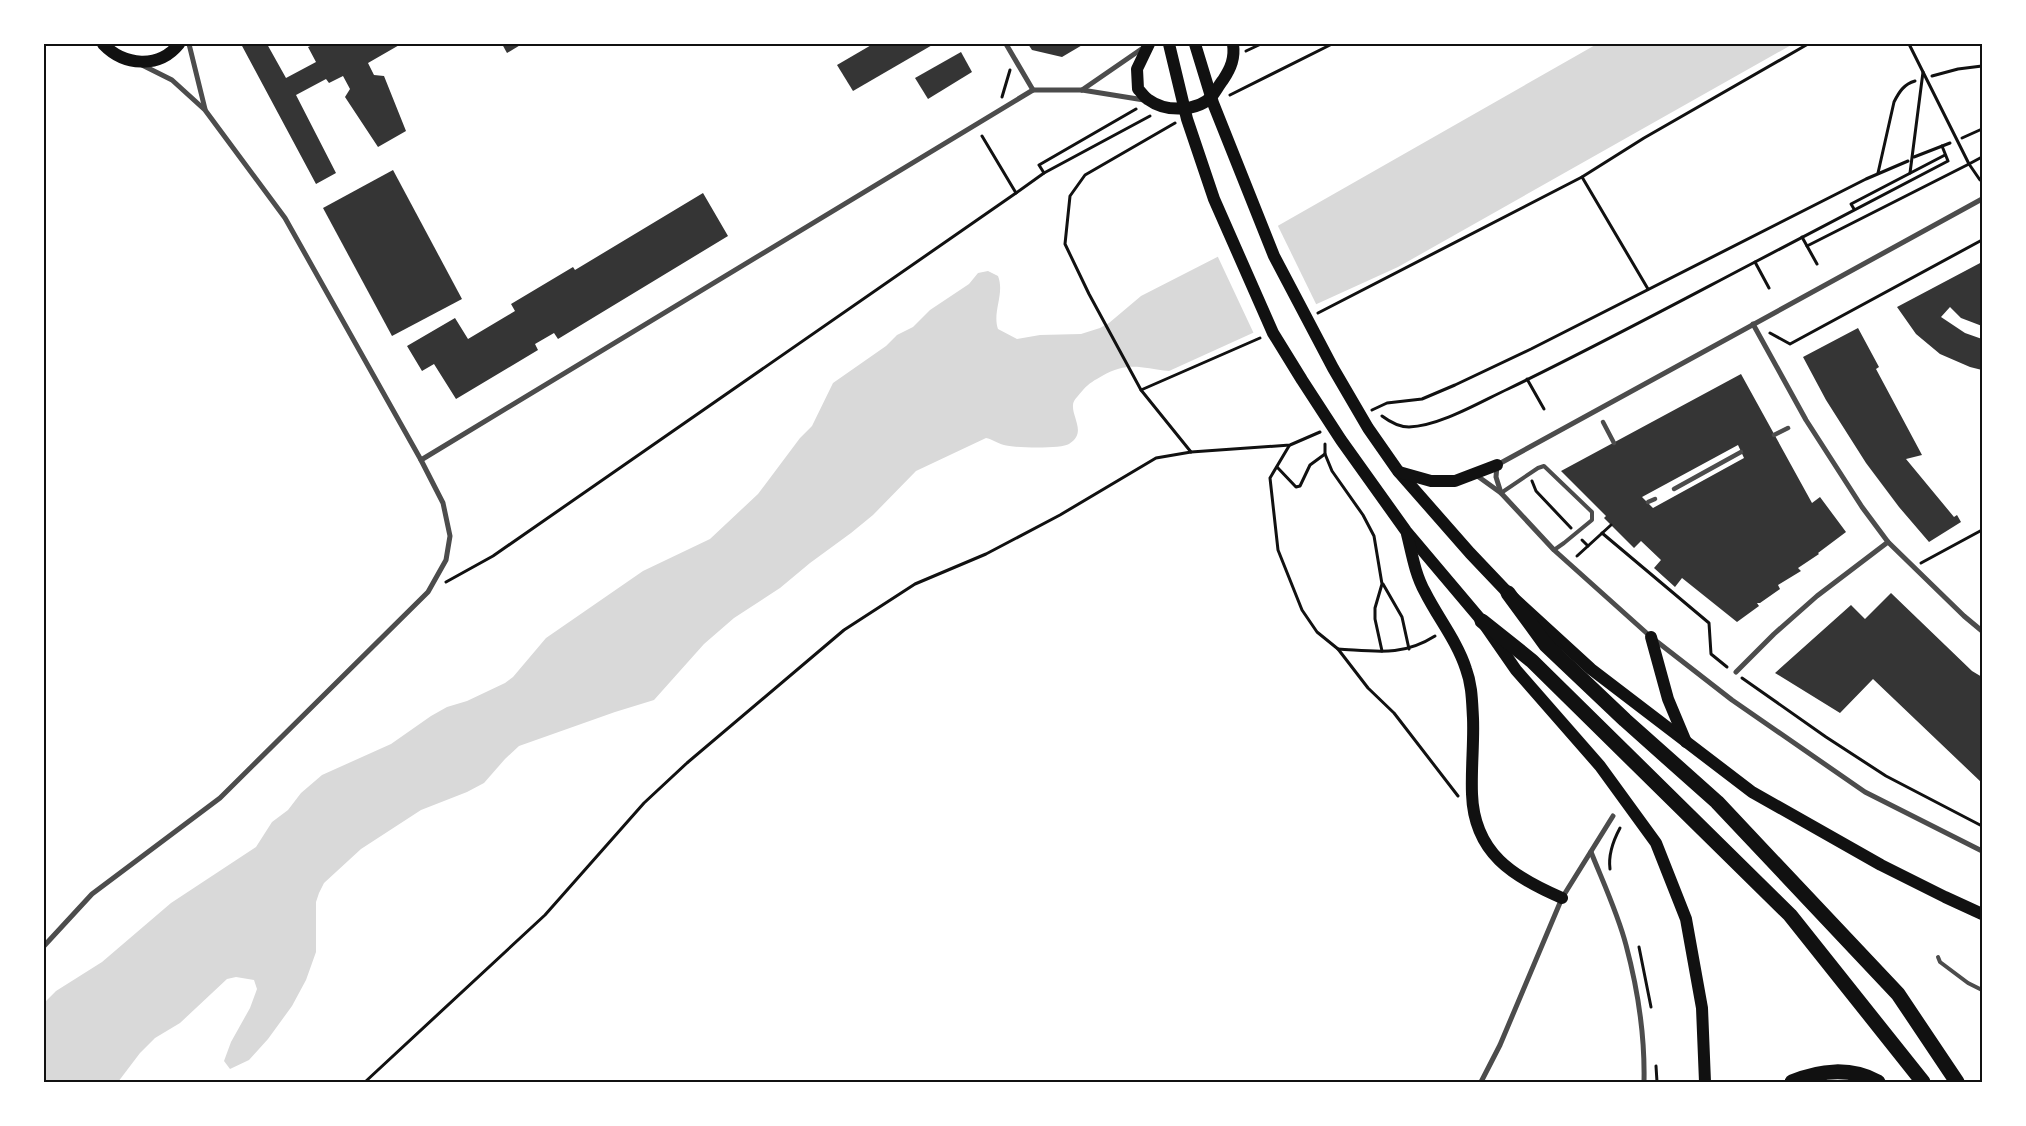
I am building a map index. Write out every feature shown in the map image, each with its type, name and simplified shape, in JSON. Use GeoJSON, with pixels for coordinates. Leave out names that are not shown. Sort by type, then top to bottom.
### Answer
{"type":"FeatureCollection","features":[{"type":"Feature","properties":{"kind":"highway"},"geometry":{"type":"LineString","coordinates":[[1508,593],[1546,645],[1625,720],[1717,802],[1898,994],[1957,1082]]}},
{"type":"Feature","properties":{"kind":"highway"},"geometry":{"type":"LineString","coordinates":[[1482,621],[1532,661],[1790,915],[1923,1082]]}},
{"type":"Feature","properties":{"kind":"highway"},"geometry":{"type":"LineString","coordinates":[[1792,1082],[1815,1074],[1828,1072],[1855,1074],[1878,1082]]}},
{"type":"Feature","properties":{"kind":"main road"},"geometry":{"type":"LineString","coordinates":[[103,44],[113,54],[135,62],[156,60],[174,51],[179,44]]}},
{"type":"Feature","properties":{"kind":"main road"},"geometry":{"type":"LineString","coordinates":[[1148,44],[1137,69],[1138,89],[1149,100],[1185,115]]}},
{"type":"Feature","properties":{"kind":"main road"},"geometry":{"type":"LineString","coordinates":[[1169,44],[1185,115],[1214,199],[1274,333],[1341,440],[1406,532],[1482,621],[1516,670],[1600,766],[1656,843],[1686,919],[1702,1008],[1705,1082]]}},
{"type":"Feature","properties":{"kind":"main road"},"geometry":{"type":"LineString","coordinates":[[1194,44],[1213,104],[1274,256],[1333,368],[1368,428],[1398,471],[1470,553],[1508,593],[1591,669],[1752,792],[1833,839],[1944,898],[1982,914]]}},
{"type":"Feature","properties":{"kind":"main road"},"geometry":{"type":"LineString","coordinates":[[1213,104],[1230,70],[1235,55],[1233,44]]}},
{"type":"Feature","properties":{"kind":"main road"},"geometry":{"type":"LineString","coordinates":[[1185,115],[1200,104],[1213,104]]}},
{"type":"Feature","properties":{"kind":"main road"},"geometry":{"type":"LineString","coordinates":[[1398,471],[1431,481],[1455,481],[1497,465]]}},
{"type":"Feature","properties":{"kind":"main road"},"geometry":{"type":"LineString","coordinates":[[1406,532],[1415,569],[1425,592],[1466,669],[1471,688],[1474,740],[1472,808],[1477,828],[1486,846],[1501,863],[1518,876],[1562,898]]}},
{"type":"Feature","properties":{"kind":"main road"},"geometry":{"type":"LineString","coordinates":[[1651,637],[1668,698],[1688,744]]}},
{"type":"Feature","properties":{"kind":"street"},"geometry":{"type":"LineString","coordinates":[[189,44],[205,110]]}},
{"type":"Feature","properties":{"kind":"street"},"geometry":{"type":"LineString","coordinates":[[1006,44],[1033,90]]}},
{"type":"Feature","properties":{"kind":"street"},"geometry":{"type":"LineString","coordinates":[[1082,90],[1148,44]]}},
{"type":"Feature","properties":{"kind":"street"},"geometry":{"type":"LineString","coordinates":[[44,946],[92,894],[220,798],[428,592],[446,560],[450,536],[443,503],[421,460],[285,218],[205,110],[172,80],[135,62]]}},
{"type":"Feature","properties":{"kind":"street"},"geometry":{"type":"LineString","coordinates":[[421,460],[1033,90],[1082,90],[1149,100]]}},
{"type":"Feature","properties":{"kind":"street"},"geometry":{"type":"LineString","coordinates":[[1500,493],[1496,477],[1497,465],[1982,199]]}},
{"type":"Feature","properties":{"kind":"street"},"geometry":{"type":"LineString","coordinates":[[1753,324],[1806,420],[1862,507],[1888,542],[1982,631]]}},
{"type":"Feature","properties":{"kind":"street"},"geometry":{"type":"LineString","coordinates":[[1603,422],[1614,443]]}},
{"type":"Feature","properties":{"kind":"street"},"geometry":{"type":"LineString","coordinates":[[1774,435],[1788,428]]}},
{"type":"Feature","properties":{"kind":"street"},"geometry":{"type":"LineString","coordinates":[[1674,489],[1741,452]]}},
{"type":"Feature","properties":{"kind":"street"},"geometry":{"type":"LineString","coordinates":[[1474,473],[1500,493],[1554,550],[1651,637],[1732,700],[1865,792],[1982,851]]}},
{"type":"Feature","properties":{"kind":"street"},"geometry":{"type":"LineString","coordinates":[[1648,502],[1655,499]]}},
{"type":"Feature","properties":{"kind":"street"},"geometry":{"type":"LineString","coordinates":[[1736,673],[1774,634],[1817,596],[1888,542]]}},
{"type":"Feature","properties":{"kind":"street"},"geometry":{"type":"LineString","coordinates":[[1481,1082],[1500,1045],[1562,898],[1613,816]]}},
{"type":"Feature","properties":{"kind":"street"},"geometry":{"type":"LineString","coordinates":[[1591,852],[1626,943],[1634,977],[1643,1037],[1644,1082]]}},
{"type":"Feature","properties":{"kind":"lane"},"geometry":{"type":"LineString","coordinates":[[1500,493],[1541,466],[1547,467],[1592,512],[1592,520],[1554,550]]}},
{"type":"Feature","properties":{"kind":"lane"},"geometry":{"type":"LineString","coordinates":[[1938,957],[1940,962],[1968,983],[1982,990]]}},
{"type":"Feature","properties":{"kind":"path"},"geometry":{"type":"LineString","coordinates":[[1213,104],[1332,44]]}},
{"type":"Feature","properties":{"kind":"path"},"geometry":{"type":"LineString","coordinates":[[1316,314],[1582,177],[1644,138],[1808,44]]}},
{"type":"Feature","properties":{"kind":"path"},"geometry":{"type":"LineString","coordinates":[[1909,44],[1964,157],[1980,180]]}},
{"type":"Feature","properties":{"kind":"path"},"geometry":{"type":"LineString","coordinates":[[998,104],[1011,66]]}},
{"type":"Feature","properties":{"kind":"path"},"geometry":{"type":"LineString","coordinates":[[1932,76],[1958,69],[1982,66]]}},
{"type":"Feature","properties":{"kind":"path"},"geometry":{"type":"LineString","coordinates":[[1910,173],[1923,71]]}},
{"type":"Feature","properties":{"kind":"path"},"geometry":{"type":"LineString","coordinates":[[1878,174],[1894,102],[1899,91],[1909,82],[1914,81]]}},
{"type":"Feature","properties":{"kind":"path"},"geometry":{"type":"LineString","coordinates":[[428,592],[493,556],[1044,173],[1153,114]]}},
{"type":"Feature","properties":{"kind":"path"},"geometry":{"type":"LineString","coordinates":[[1185,115],[1086,175],[1070,196],[1065,244],[1089,294],[1141,390],[1191,452]]}},
{"type":"Feature","properties":{"kind":"path"},"geometry":{"type":"LineString","coordinates":[[1962,138],[1982,129]]}},
{"type":"Feature","properties":{"kind":"path"},"geometry":{"type":"LineString","coordinates":[[982,136],[1016,193]]}},
{"type":"Feature","properties":{"kind":"path"},"geometry":{"type":"LineString","coordinates":[[1914,158],[1950,143]]}},
{"type":"Feature","properties":{"kind":"path"},"geometry":{"type":"LineString","coordinates":[[1382,416],[1392,424],[1409,427],[1436,422],[1528,380],[1948,161],[1942,146]]}},
{"type":"Feature","properties":{"kind":"path"},"geometry":{"type":"LineString","coordinates":[[1854,209],[1851,204],[1946,155]]}},
{"type":"Feature","properties":{"kind":"path"},"geometry":{"type":"LineString","coordinates":[[1807,246],[1982,157]]}},
{"type":"Feature","properties":{"kind":"path"},"geometry":{"type":"LineString","coordinates":[[1370,411],[1387,403],[1422,399],[1455,385],[1878,174],[1908,161]]}},
{"type":"Feature","properties":{"kind":"path"},"geometry":{"type":"LineString","coordinates":[[1044,162],[1039,165],[1044,173]]}},
{"type":"Feature","properties":{"kind":"path"},"geometry":{"type":"LineString","coordinates":[[1582,177],[1648,289]]}},
{"type":"Feature","properties":{"kind":"path"},"geometry":{"type":"LineString","coordinates":[[1802,237],[1817,264]]}},
{"type":"Feature","properties":{"kind":"path"},"geometry":{"type":"LineString","coordinates":[[1753,324],[1790,344],[1982,240]]}},
{"type":"Feature","properties":{"kind":"path"},"geometry":{"type":"LineString","coordinates":[[1755,262],[1769,288]]}},
{"type":"Feature","properties":{"kind":"path"},"geometry":{"type":"LineString","coordinates":[[1141,390],[1260,338]]}},
{"type":"Feature","properties":{"kind":"path"},"geometry":{"type":"LineString","coordinates":[[1528,380],[1544,409]]}},
{"type":"Feature","properties":{"kind":"path"},"geometry":{"type":"LineString","coordinates":[[365,1082],[545,915],[644,803],[687,763],[844,630],[915,584],[994,550],[1060,515],[1156,458],[1191,452],[1290,445],[1325,430]]}},
{"type":"Feature","properties":{"kind":"path"},"geometry":{"type":"LineString","coordinates":[[1325,444],[1325,454],[1332,470],[1363,515],[1374,536],[1382,584],[1402,617],[1409,649]]}},
{"type":"Feature","properties":{"kind":"path"},"geometry":{"type":"LineString","coordinates":[[1290,445],[1270,478],[1278,550],[1302,610],[1318,632],[1338,649],[1368,688],[1394,713],[1458,796],[1472,808]]}},
{"type":"Feature","properties":{"kind":"path"},"geometry":{"type":"LineString","coordinates":[[1277,467],[1296,487],[1300,486],[1310,465],[1325,454]]}},
{"type":"Feature","properties":{"kind":"path"},"geometry":{"type":"LineString","coordinates":[[1531,473],[1533,486],[1536,491],[1588,546]]}},
{"type":"Feature","properties":{"kind":"path"},"geometry":{"type":"LineString","coordinates":[[1577,556],[1611,525]]}},
{"type":"Feature","properties":{"kind":"path"},"geometry":{"type":"LineString","coordinates":[[1914,567],[1982,530]]}},
{"type":"Feature","properties":{"kind":"path"},"geometry":{"type":"LineString","coordinates":[[1602,533],[1709,623],[1711,654],[1826,736],[1886,776],[1982,826]]}},
{"type":"Feature","properties":{"kind":"path"},"geometry":{"type":"LineString","coordinates":[[1382,584],[1375,608],[1375,619],[1382,651]]}},
{"type":"Feature","properties":{"kind":"path"},"geometry":{"type":"LineString","coordinates":[[1338,649],[1382,651],[1409,649],[1423,644],[1446,629]]}},
{"type":"Feature","properties":{"kind":"shaded area"},"geometry":{"type":"Polygon","coordinates":[[[1597,44],[1793,44],[1398,267],[1169,371],[1127,367],[1111,371],[1088,385],[1074,401],[1073,410],[1078,430],[1077,435],[1074,440],[1065,446],[1017,447],[1004,445],[986,438],[916,471],[873,515],[851,533],[780,588],[734,618],[704,644],[654,700],[519,746],[484,783],[467,792],[421,810],[361,849],[324,883],[316,902],[316,952],[306,980],[292,1006],[268,1039],[249,1060],[230,1069],[224,1061],[231,1042],[250,1008],[257,989],[254,980],[236,977],[227,979],[180,1023],[155,1038],[140,1053],[118,1082],[44,1082],[44,1003],[56,991],[102,962],[171,903],[256,847],[272,822],[288,810],[301,793],[322,775],[391,744],[447,707],[467,701],[505,683],[513,677],[546,638],[643,571],[710,539],[758,494],[800,438],[812,426],[833,383],[886,346],[897,335],[913,327],[930,310],[969,284],[978,273],[988,271],[998,276],[1000,289],[996,316],[998,329],[1017,339],[1040,335],[1081,334],[1100,328],[1109,323],[1141,296],[1274,228],[1597,44]]]}},
{"type":"Feature","properties":{"kind":"pier"},"geometry":{"type":"Polygon","coordinates":[[[1277,224],[1318,308],[1255,336],[1217,255],[1277,224]]]}},
{"type":"Feature","properties":{"kind":"building"},"geometry":{"type":"Polygon","coordinates":[[[241,44],[267,44],[286,78],[316,62],[308,47],[315,44],[401,44],[368,63],[374,75],[384,76],[406,131],[378,147],[345,97],[350,89],[343,76],[329,83],[326,79],[296,95],[336,173],[316,184],[241,44]]]}},
{"type":"Feature","properties":{"kind":"building"},"geometry":{"type":"Polygon","coordinates":[[[502,44],[522,44],[507,53],[502,44]]]}},
{"type":"Feature","properties":{"kind":"building"},"geometry":{"type":"Polygon","coordinates":[[[873,44],[934,44],[853,91],[837,65],[873,44]]]}},
{"type":"Feature","properties":{"kind":"building"},"geometry":{"type":"Polygon","coordinates":[[[1028,44],[1084,44],[1062,57],[1032,50],[1028,44]]]}},
{"type":"Feature","properties":{"kind":"building"},"geometry":{"type":"Polygon","coordinates":[[[961,52],[972,72],[928,99],[915,78],[961,52]]]}},
{"type":"Feature","properties":{"kind":"building"},"geometry":{"type":"Polygon","coordinates":[[[393,170],[462,299],[392,336],[323,208],[393,170]]]}},
{"type":"Feature","properties":{"kind":"building"},"geometry":{"type":"Polygon","coordinates":[[[703,193],[728,236],[558,339],[554,333],[535,344],[538,350],[456,399],[434,364],[422,371],[407,346],[455,318],[468,339],[515,311],[511,304],[573,267],[575,270],[703,193]]]}},
{"type":"Feature","properties":{"kind":"building"},"geometry":{"type":"Polygon","coordinates":[[[1982,262],[1982,326],[1961,318],[1950,307],[1941,317],[1965,333],[1982,339],[1982,370],[1940,354],[1916,334],[1897,307],[1982,262]]]}},
{"type":"Feature","properties":{"kind":"building"},"geometry":{"type":"Polygon","coordinates":[[[1858,328],[1879,367],[1876,369],[1922,455],[1906,459],[1954,517],[1957,515],[1961,522],[1929,542],[1899,507],[1866,463],[1826,400],[1803,357],[1858,328]]]}},
{"type":"Feature","properties":{"kind":"building"},"geometry":{"type":"Polygon","coordinates":[[[1741,374],[1812,503],[1820,497],[1846,532],[1798,568],[1801,571],[1778,585],[1780,589],[1760,603],[1757,603],[1759,606],[1737,622],[1682,578],[1675,587],[1654,568],[1661,560],[1641,541],[1634,548],[1604,518],[1606,516],[1561,471],[1741,374]],[[1738,445],[1642,497],[1653,508],[1744,458],[1738,445]]]}},
{"type":"Feature","properties":{"kind":"building"},"geometry":{"type":"Polygon","coordinates":[[[1891,593],[1972,671],[1982,677],[1982,783],[1873,679],[1840,713],[1775,673],[1851,605],[1865,619],[1891,593]]]}}]}
